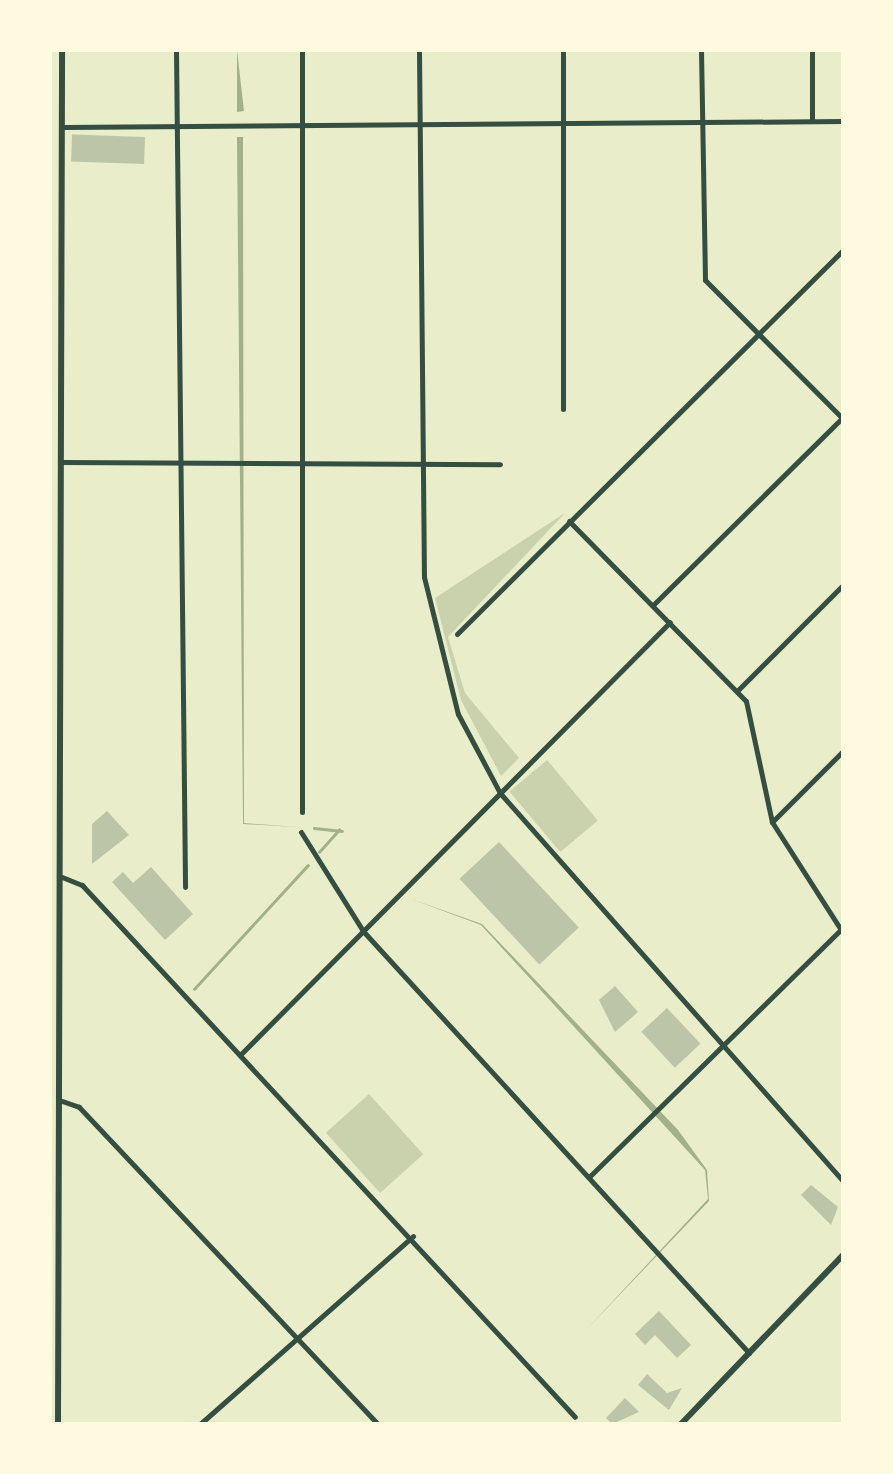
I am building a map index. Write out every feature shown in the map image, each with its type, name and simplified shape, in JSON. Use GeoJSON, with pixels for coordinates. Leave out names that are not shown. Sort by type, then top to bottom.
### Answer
{"type":"FeatureCollection","features":[{"type":"Feature","properties":{"kind":"main road"},"geometry":{"type":"LineString","coordinates":[[58,1424],[62,1101],[62,50]]}},
{"type":"Feature","properties":{"kind":"main road"},"geometry":{"type":"LineString","coordinates":[[681,1424],[843,1255]]}},
{"type":"Feature","properties":{"kind":"street"},"geometry":{"type":"LineString","coordinates":[[176,50],[176,464],[186,887]]}},
{"type":"Feature","properties":{"kind":"street"},"geometry":{"type":"LineString","coordinates":[[302,50],[302,812]]}},
{"type":"Feature","properties":{"kind":"street"},"geometry":{"type":"LineString","coordinates":[[419,50],[424,462],[433,626],[458,714],[500,793],[843,1181]]}},
{"type":"Feature","properties":{"kind":"street"},"geometry":{"type":"LineString","coordinates":[[562,50],[563,409]]}},
{"type":"Feature","properties":{"kind":"street"},"geometry":{"type":"LineString","coordinates":[[653,605],[843,418],[712,287],[703,273],[701,50]]}},
{"type":"Feature","properties":{"kind":"street"},"geometry":{"type":"LineString","coordinates":[[812,50],[812,121]]}},
{"type":"Feature","properties":{"kind":"street"},"geometry":{"type":"LineString","coordinates":[[64,127],[563,120],[843,122]]}},
{"type":"Feature","properties":{"kind":"street"},"geometry":{"type":"LineString","coordinates":[[457,634],[843,250]]}},
{"type":"Feature","properties":{"kind":"street"},"geometry":{"type":"LineString","coordinates":[[63,462],[500,464]]}},
{"type":"Feature","properties":{"kind":"street"},"geometry":{"type":"LineString","coordinates":[[568,521],[738,690],[755,718],[772,822],[842,929],[590,1177]]}},
{"type":"Feature","properties":{"kind":"street"},"geometry":{"type":"LineString","coordinates":[[738,690],[843,584]]}},
{"type":"Feature","properties":{"kind":"street"},"geometry":{"type":"LineString","coordinates":[[240,1054],[670,622]]}},
{"type":"Feature","properties":{"kind":"street"},"geometry":{"type":"LineString","coordinates":[[772,822],[843,751]]}},
{"type":"Feature","properties":{"kind":"street"},"geometry":{"type":"LineString","coordinates":[[301,832],[362,931],[749,1353]]}},
{"type":"Feature","properties":{"kind":"street"},"geometry":{"type":"LineString","coordinates":[[62,877],[82,885],[413,1236],[575,1418]]}},
{"type":"Feature","properties":{"kind":"street"},"geometry":{"type":"LineString","coordinates":[[62,1101],[79,1107],[378,1424]]}},
{"type":"Feature","properties":{"kind":"street"},"geometry":{"type":"LineString","coordinates":[[200,1424],[413,1236]]}},
{"type":"Feature","properties":{"kind":"shaded area"},"geometry":{"type":"Polygon","coordinates":[[[237,50],[244,111],[237,112],[237,50]]]}},
{"type":"Feature","properties":{"kind":"shaded area"},"geometry":{"type":"Polygon","coordinates":[[[237,137],[243,137],[244,823],[297,827],[243,824],[237,137]]]}},
{"type":"Feature","properties":{"kind":"shaded area"},"geometry":{"type":"Polygon","coordinates":[[[565,513],[448,637],[465,693],[519,758],[501,776],[461,700],[435,598],[565,513]]]}},
{"type":"Feature","properties":{"kind":"shaded area"},"geometry":{"type":"Polygon","coordinates":[[[547,760],[598,821],[560,852],[509,791],[547,760]]]}},
{"type":"Feature","properties":{"kind":"shaded area"},"geometry":{"type":"Polygon","coordinates":[[[411,899],[482,924],[678,1130],[707,1170],[709,1201],[587,1329],[708,1199],[705,1170],[481,925],[411,899]]]}},
{"type":"Feature","properties":{"kind":"shaded area"},"geometry":{"type":"Polygon","coordinates":[[[369,1094],[423,1154],[380,1193],[326,1133],[369,1094]]]}},
{"type":"Feature","properties":{"kind":"building"},"geometry":{"type":"Polygon","coordinates":[[[72,134],[145,137],[144,164],[71,161],[72,134]]]}},
{"type":"Feature","properties":{"kind":"building"},"geometry":{"type":"Polygon","coordinates":[[[107,811],[129,835],[92,864],[92,824],[107,811]]]}},
{"type":"Feature","properties":{"kind":"building"},"geometry":{"type":"Polygon","coordinates":[[[499,842],[579,928],[539,964],[460,879],[499,842]]]}},
{"type":"Feature","properties":{"kind":"building"},"geometry":{"type":"Polygon","coordinates":[[[151,867],[193,914],[165,940],[112,882],[123,872],[133,883],[151,867]]]}},
{"type":"Feature","properties":{"kind":"building"},"geometry":{"type":"Polygon","coordinates":[[[615,986],[638,1012],[615,1032],[599,1000],[615,986]]]}},
{"type":"Feature","properties":{"kind":"building"},"geometry":{"type":"Polygon","coordinates":[[[667,1008],[700,1044],[675,1068],[641,1032],[667,1008]]]}},
{"type":"Feature","properties":{"kind":"building"},"geometry":{"type":"Polygon","coordinates":[[[811,1185],[838,1207],[831,1225],[801,1195],[811,1185]]]}},
{"type":"Feature","properties":{"kind":"building"},"geometry":{"type":"Polygon","coordinates":[[[659,1311],[691,1345],[677,1358],[655,1335],[645,1345],[635,1334],[659,1311]]]}},
{"type":"Feature","properties":{"kind":"building"},"geometry":{"type":"Polygon","coordinates":[[[647,1374],[667,1393],[682,1388],[669,1410],[638,1385],[647,1374]]]}},
{"type":"Feature","properties":{"kind":"building"},"geometry":{"type":"Polygon","coordinates":[[[625,1398],[639,1412],[612,1424],[606,1418],[625,1398]]]}},
{"type":"Feature","properties":{"kind":"waterway"},"geometry":{"type":"LineString","coordinates":[[314,828],[342,831]]}},
{"type":"Feature","properties":{"kind":"waterway"},"geometry":{"type":"LineString","coordinates":[[319,852],[339,830]]}},
{"type":"Feature","properties":{"kind":"waterway"},"geometry":{"type":"LineString","coordinates":[[194,989],[308,865]]}}]}
